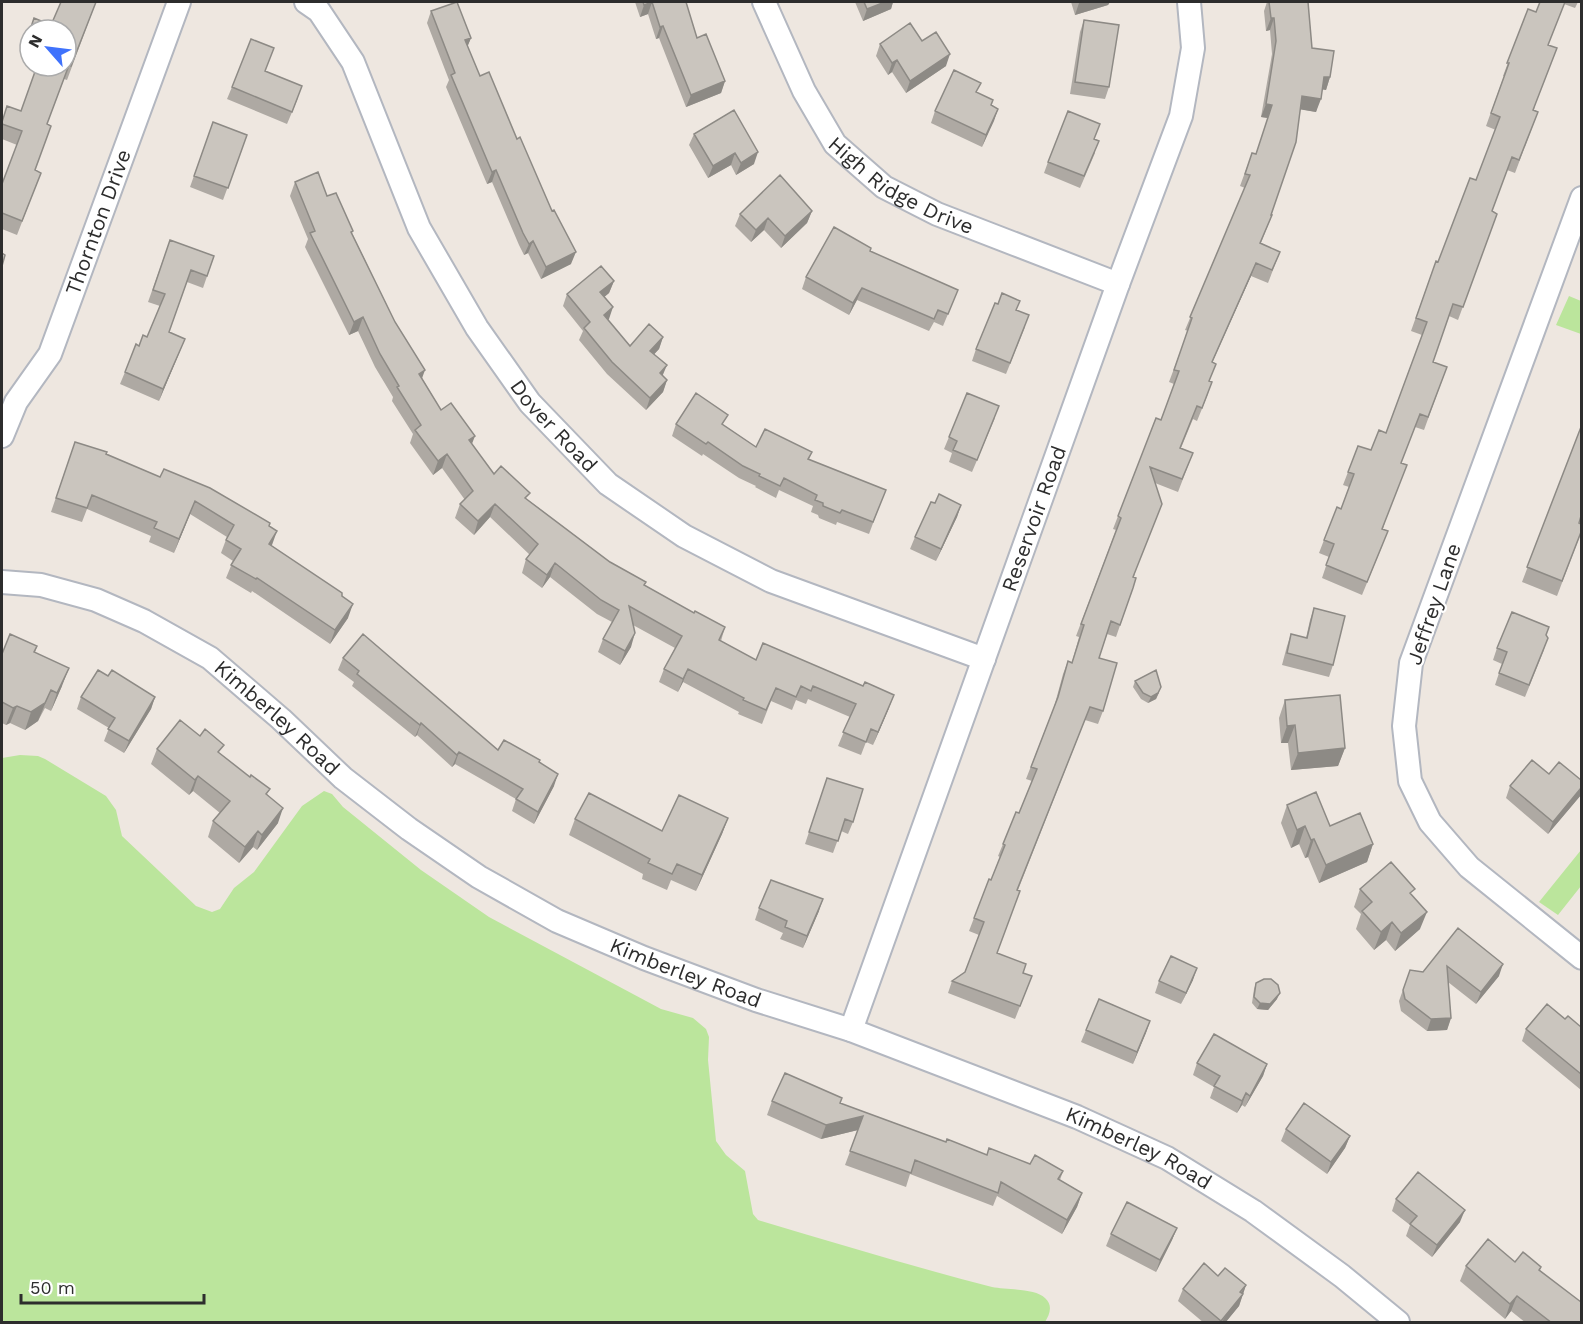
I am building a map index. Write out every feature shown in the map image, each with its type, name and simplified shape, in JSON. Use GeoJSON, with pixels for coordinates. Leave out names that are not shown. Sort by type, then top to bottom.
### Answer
{"type":"FeatureCollection","features":[{"type":"Feature","properties":{"kind":"street","name":"Thornton Drive"},"geometry":{"type":"LineString","coordinates":[[2,436],[16,402],[50,354],[178,2]]}},
{"type":"Feature","properties":{"kind":"street","name":"Dover Road"},"geometry":{"type":"LineString","coordinates":[[306,2],[319,11],[353,62],[419,228],[477,328],[530,403],[608,484],[684,536],[771,581],[984,659]]}},
{"type":"Feature","properties":{"kind":"street","name":"High Ridge Drive"},"geometry":{"type":"LineString","coordinates":[[764,2],[804,91],[836,144],[884,187],[937,214],[1118,284]]}},
{"type":"Feature","properties":{"kind":"street","name":"Reservoir Road"},"geometry":{"type":"LineString","coordinates":[[851,1030],[1118,284],[1181,116],[1193,48],[1188,2]]}},
{"type":"Feature","properties":{"kind":"street","name":"Jeffrey Lane"},"geometry":{"type":"LineString","coordinates":[[1581,198],[1411,663],[1404,726],[1410,781],[1431,822],[1469,867],[1581,958]]}},
{"type":"Feature","properties":{"kind":"street","name":"Kimberley Road"},"geometry":{"type":"LineString","coordinates":[[2,582],[41,585],[96,600],[144,621],[210,658],[281,719],[343,778],[409,829],[479,877],[557,921],[644,958],[756,1000],[851,1030],[1077,1117],[1167,1158],[1253,1211],[1342,1276],[1398,1323]]}},
{"type":"Feature","properties":{"kind":"green space"},"geometry":{"type":"Polygon","coordinates":[[[1569,296],[1581,301],[1581,334],[1556,325],[1569,296]]]}},
{"type":"Feature","properties":{"kind":"green space"},"geometry":{"type":"Polygon","coordinates":[[[20,755],[38,756],[45,759],[106,796],[116,810],[122,836],[196,906],[212,912],[220,909],[234,888],[254,872],[302,806],[324,791],[332,794],[343,807],[421,870],[489,917],[661,1009],[693,1018],[706,1029],[709,1037],[708,1060],[716,1141],[726,1155],[745,1171],[753,1214],[758,1220],[992,1287],[1034,1292],[1045,1298],[1049,1304],[1047,1319],[1045,1322],[2,1322],[2,758],[20,755]]]}},
{"type":"Feature","properties":{"kind":"green space"},"geometry":{"type":"Polygon","coordinates":[[[1581,850],[1581,886],[1558,915],[1539,902],[1581,850]]]}},
{"type":"Feature","properties":{"kind":"building"},"geometry":{"type":"Polygon","coordinates":[[[61,2],[96,2],[78,48],[78,18],[54,18],[61,2]]]}},
{"type":"Feature","properties":{"kind":"building"},"geometry":{"type":"Polygon","coordinates":[[[457,2],[471,38],[465,40],[480,76],[489,72],[517,139],[520,137],[552,211],[554,210],[576,252],[546,267],[533,241],[529,244],[523,233],[496,170],[492,172],[451,75],[455,73],[431,11],[457,2]]]}},
{"type":"Feature","properties":{"kind":"building"},"geometry":{"type":"Polygon","coordinates":[[[652,2],[686,2],[697,38],[706,34],[725,81],[691,95],[663,26],[660,27],[652,2]]]}},
{"type":"Feature","properties":{"kind":"building"},"geometry":{"type":"Polygon","coordinates":[[[864,2],[885,2],[867,9],[864,2]]]}},
{"type":"Feature","properties":{"kind":"building"},"geometry":{"type":"Polygon","coordinates":[[[1269,2],[1308,2],[1312,48],[1334,51],[1330,77],[1324,77],[1321,99],[1302,96],[1296,142],[1272,215],[1260,243],[1280,252],[1272,270],[1256,263],[1212,362],[1216,364],[1209,381],[1212,382],[1202,408],[1197,406],[1180,448],[1193,453],[1182,479],[1150,467],[1162,504],[1133,577],[1136,578],[1120,625],[1111,621],[1099,658],[1117,663],[1103,711],[1090,707],[1017,890],[1020,891],[997,953],[1026,964],[1023,973],[1032,976],[1020,1006],[952,981],[965,972],[984,922],[974,918],[1005,845],[1003,844],[1016,812],[1019,813],[1037,769],[1031,767],[1058,697],[1068,661],[1072,663],[1084,625],[1081,624],[1121,518],[1118,516],[1156,418],[1161,420],[1179,371],[1174,370],[1192,318],[1190,317],[1250,175],[1245,174],[1252,153],[1256,154],[1272,105],[1266,104],[1276,41],[1274,18],[1271,18],[1269,2]]]}},
{"type":"Feature","properties":{"kind":"building"},"geometry":{"type":"Polygon","coordinates":[[[1540,2],[1565,2],[1548,45],[1557,48],[1533,110],[1538,112],[1519,160],[1512,157],[1492,211],[1497,214],[1463,307],[1453,304],[1433,362],[1447,367],[1428,417],[1420,414],[1401,463],[1407,465],[1382,529],[1388,531],[1367,582],[1326,565],[1334,544],[1324,540],[1337,507],[1341,509],[1354,474],[1348,472],[1358,446],[1371,450],[1379,430],[1386,433],[1427,322],[1416,318],[1436,261],[1438,262],[1470,178],[1476,180],[1500,117],[1491,113],[1528,9],[1536,12],[1540,2]]]}},
{"type":"Feature","properties":{"kind":"building"},"geometry":{"type":"Polygon","coordinates":[[[1084,20],[1119,25],[1109,87],[1075,82],[1084,20]]]}},
{"type":"Feature","properties":{"kind":"building"},"geometry":{"type":"Polygon","coordinates":[[[910,23],[922,41],[936,32],[950,54],[910,81],[897,60],[892,63],[880,44],[910,23]]]}},
{"type":"Feature","properties":{"kind":"building"},"geometry":{"type":"Polygon","coordinates":[[[251,39],[274,48],[265,71],[302,86],[292,112],[232,87],[251,39]]]}},
{"type":"Feature","properties":{"kind":"building"},"geometry":{"type":"Polygon","coordinates":[[[954,70],[981,83],[976,92],[993,100],[991,105],[998,109],[986,135],[935,111],[954,70]]]}},
{"type":"Feature","properties":{"kind":"building"},"geometry":{"type":"Polygon","coordinates":[[[33,78],[64,78],[47,124],[51,126],[35,170],[41,173],[22,221],[2,213],[2,184],[22,131],[2,124],[2,122],[7,106],[21,111],[33,78]]]}},
{"type":"Feature","properties":{"kind":"building"},"geometry":{"type":"Polygon","coordinates":[[[734,110],[758,152],[741,163],[735,153],[713,166],[694,134],[734,110]]]}},
{"type":"Feature","properties":{"kind":"building"},"geometry":{"type":"Polygon","coordinates":[[[1068,111],[1100,124],[1094,139],[1099,141],[1084,176],[1048,162],[1068,111]]]}},
{"type":"Feature","properties":{"kind":"building"},"geometry":{"type":"Polygon","coordinates":[[[213,122],[247,135],[228,188],[194,176],[213,122]]]}},
{"type":"Feature","properties":{"kind":"building"},"geometry":{"type":"Polygon","coordinates":[[[318,172],[327,196],[336,193],[353,231],[351,232],[395,322],[425,370],[419,374],[441,410],[451,403],[475,436],[469,440],[494,474],[501,466],[530,493],[525,498],[610,562],[646,582],[644,585],[694,613],[695,611],[725,627],[719,640],[756,660],[763,643],[863,686],[865,682],[894,695],[878,732],[871,729],[866,742],[843,732],[856,704],[813,686],[811,691],[801,686],[796,697],[776,688],[766,710],[743,700],[744,698],[688,669],[683,679],[664,669],[682,636],[629,606],[635,633],[625,651],[603,639],[619,610],[601,600],[555,563],[547,575],[526,559],[538,544],[495,504],[478,521],[460,504],[473,491],[447,454],[438,461],[415,430],[421,425],[397,387],[399,386],[380,354],[363,317],[354,322],[310,233],[315,231],[295,182],[318,172]]]}},
{"type":"Feature","properties":{"kind":"building"},"geometry":{"type":"Polygon","coordinates":[[[780,175],[812,211],[785,236],[768,218],[756,230],[740,214],[780,175]]]}},
{"type":"Feature","properties":{"kind":"building"},"geometry":{"type":"Polygon","coordinates":[[[834,227],[871,248],[870,251],[958,290],[948,314],[938,310],[934,319],[862,288],[853,303],[806,277],[834,227]]]}},
{"type":"Feature","properties":{"kind":"building"},"geometry":{"type":"Polygon","coordinates":[[[170,240],[214,256],[207,276],[191,270],[169,332],[185,339],[163,389],[125,372],[136,344],[139,346],[143,335],[147,337],[165,294],[153,290],[170,240]]]}},
{"type":"Feature","properties":{"kind":"building"},"geometry":{"type":"Polygon","coordinates":[[[601,266],[614,281],[600,292],[613,307],[604,315],[630,346],[649,324],[663,337],[650,351],[667,365],[660,373],[667,380],[650,398],[612,362],[584,328],[590,322],[567,294],[601,266]]]}},
{"type":"Feature","properties":{"kind":"building"},"geometry":{"type":"Polygon","coordinates":[[[1002,293],[1020,301],[1016,310],[1029,315],[1010,363],[976,349],[995,303],[998,304],[1002,293]]]}},
{"type":"Feature","properties":{"kind":"building"},"geometry":{"type":"Polygon","coordinates":[[[696,393],[728,415],[722,424],[756,447],[765,429],[812,452],[808,459],[886,490],[873,522],[842,510],[840,513],[823,506],[823,503],[815,500],[817,495],[784,478],[780,486],[759,476],[760,474],[743,466],[708,442],[706,444],[676,424],[696,393]]]}},
{"type":"Feature","properties":{"kind":"building"},"geometry":{"type":"Polygon","coordinates":[[[967,393],[999,406],[977,460],[953,450],[957,441],[949,437],[967,393]]]}},
{"type":"Feature","properties":{"kind":"building"},"geometry":{"type":"Polygon","coordinates":[[[1581,427],[1581,516],[1579,523],[1581,532],[1562,581],[1527,567],[1581,427]]]}},
{"type":"Feature","properties":{"kind":"building"},"geometry":{"type":"Polygon","coordinates":[[[75,442],[107,452],[106,454],[160,477],[164,469],[210,488],[270,523],[269,526],[277,531],[269,544],[342,593],[342,596],[353,604],[335,630],[257,578],[231,565],[241,549],[226,540],[234,525],[195,501],[179,539],[154,528],[157,522],[92,495],[87,508],[56,498],[75,442]]]}},
{"type":"Feature","properties":{"kind":"building"},"geometry":{"type":"Polygon","coordinates":[[[939,494],[961,505],[941,549],[915,537],[931,502],[935,503],[939,494]]]}},
{"type":"Feature","properties":{"kind":"building"},"geometry":{"type":"Polygon","coordinates":[[[1314,608],[1345,616],[1333,665],[1287,653],[1291,634],[1307,638],[1314,608]]]}},
{"type":"Feature","properties":{"kind":"building"},"geometry":{"type":"Polygon","coordinates":[[[1512,612],[1549,627],[1546,635],[1548,638],[1529,685],[1499,673],[1507,652],[1497,648],[1512,612]]]}},
{"type":"Feature","properties":{"kind":"building"},"geometry":{"type":"Polygon","coordinates":[[[10,634],[37,646],[34,652],[69,668],[57,693],[51,690],[45,703],[31,712],[17,706],[13,708],[2,702],[2,654],[10,634]]]}},
{"type":"Feature","properties":{"kind":"building"},"geometry":{"type":"Polygon","coordinates":[[[363,634],[498,750],[504,740],[540,760],[539,762],[558,774],[538,812],[516,799],[523,789],[459,752],[457,755],[421,723],[420,725],[357,674],[359,671],[343,658],[363,634]]]}},
{"type":"Feature","properties":{"kind":"building"},"geometry":{"type":"Polygon","coordinates":[[[98,670],[108,676],[112,670],[155,697],[129,741],[108,729],[115,718],[81,697],[98,670]]]}},
{"type":"Feature","properties":{"kind":"building"},"geometry":{"type":"Polygon","coordinates":[[[1156,670],[1161,687],[1158,693],[1151,697],[1143,693],[1135,681],[1156,670]]]}},
{"type":"Feature","properties":{"kind":"building"},"geometry":{"type":"Polygon","coordinates":[[[1340,695],[1345,748],[1298,753],[1295,725],[1287,726],[1285,700],[1340,695]]]}},
{"type":"Feature","properties":{"kind":"building"},"geometry":{"type":"Polygon","coordinates":[[[180,720],[200,736],[205,729],[224,745],[218,752],[250,777],[251,775],[270,789],[266,794],[283,808],[262,835],[258,831],[245,847],[213,821],[230,801],[198,776],[195,780],[157,749],[180,720]]]}},
{"type":"Feature","properties":{"kind":"building"},"geometry":{"type":"Polygon","coordinates":[[[1532,760],[1549,774],[1559,762],[1581,780],[1581,788],[1553,822],[1510,786],[1532,760]]]}},
{"type":"Feature","properties":{"kind":"building"},"geometry":{"type":"Polygon","coordinates":[[[827,778],[863,789],[853,822],[845,819],[838,841],[809,832],[827,778]]]}},
{"type":"Feature","properties":{"kind":"building"},"geometry":{"type":"Polygon","coordinates":[[[1316,792],[1330,826],[1360,813],[1373,844],[1326,865],[1305,826],[1297,830],[1287,805],[1316,792]]]}},
{"type":"Feature","properties":{"kind":"building"},"geometry":{"type":"Polygon","coordinates":[[[589,793],[662,831],[679,795],[728,818],[702,875],[677,864],[672,874],[648,863],[650,859],[575,819],[589,793]]]}},
{"type":"Feature","properties":{"kind":"building"},"geometry":{"type":"Polygon","coordinates":[[[1391,862],[1415,889],[1410,893],[1427,912],[1401,933],[1392,922],[1381,932],[1362,911],[1372,902],[1360,889],[1391,862]]]}},
{"type":"Feature","properties":{"kind":"building"},"geometry":{"type":"Polygon","coordinates":[[[771,880],[823,899],[807,936],[785,927],[787,921],[759,908],[771,880]]]}},
{"type":"Feature","properties":{"kind":"building"},"geometry":{"type":"Polygon","coordinates":[[[1458,928],[1503,964],[1481,992],[1447,966],[1451,1018],[1431,1019],[1405,999],[1403,990],[1410,970],[1423,972],[1458,928]]]}},
{"type":"Feature","properties":{"kind":"building"},"geometry":{"type":"Polygon","coordinates":[[[1171,956],[1197,968],[1186,993],[1159,981],[1171,956]]]}},
{"type":"Feature","properties":{"kind":"building"},"geometry":{"type":"Polygon","coordinates":[[[1264,979],[1271,979],[1278,985],[1280,993],[1270,1004],[1260,1003],[1254,997],[1256,983],[1264,979]]]}},
{"type":"Feature","properties":{"kind":"building"},"geometry":{"type":"Polygon","coordinates":[[[1099,999],[1150,1021],[1137,1052],[1086,1030],[1099,999]]]}},
{"type":"Feature","properties":{"kind":"building"},"geometry":{"type":"Polygon","coordinates":[[[1547,1004],[1565,1019],[1568,1016],[1581,1027],[1581,1074],[1526,1029],[1547,1004]]]}},
{"type":"Feature","properties":{"kind":"building"},"geometry":{"type":"Polygon","coordinates":[[[1214,1034],[1267,1064],[1250,1096],[1246,1093],[1242,1101],[1214,1086],[1220,1076],[1197,1063],[1214,1034]]]}},
{"type":"Feature","properties":{"kind":"building"},"geometry":{"type":"Polygon","coordinates":[[[785,1073],[842,1098],[840,1103],[946,1142],[947,1139],[987,1155],[989,1148],[1030,1164],[1035,1155],[1063,1171],[1058,1179],[1082,1193],[1067,1220],[1001,1182],[998,1193],[915,1160],[911,1173],[850,1151],[863,1116],[826,1125],[772,1101],[785,1073]]]}},
{"type":"Feature","properties":{"kind":"building"},"geometry":{"type":"Polygon","coordinates":[[[1304,1103],[1350,1136],[1331,1162],[1286,1129],[1304,1103]]]}},
{"type":"Feature","properties":{"kind":"building"},"geometry":{"type":"Polygon","coordinates":[[[1418,1172],[1465,1210],[1437,1245],[1410,1224],[1417,1216],[1396,1199],[1418,1172]]]}},
{"type":"Feature","properties":{"kind":"building"},"geometry":{"type":"Polygon","coordinates":[[[1127,1202],[1177,1228],[1160,1260],[1111,1234],[1127,1202]]]}},
{"type":"Feature","properties":{"kind":"building"},"geometry":{"type":"Polygon","coordinates":[[[1488,1239],[1515,1262],[1523,1252],[1541,1267],[1539,1270],[1581,1302],[1581,1323],[1552,1323],[1517,1296],[1510,1304],[1466,1266],[1488,1239]]]}},
{"type":"Feature","properties":{"kind":"building"},"geometry":{"type":"Polygon","coordinates":[[[1204,1263],[1218,1276],[1225,1268],[1246,1285],[1240,1292],[1243,1294],[1221,1321],[1183,1289],[1204,1263]]]}}]}
